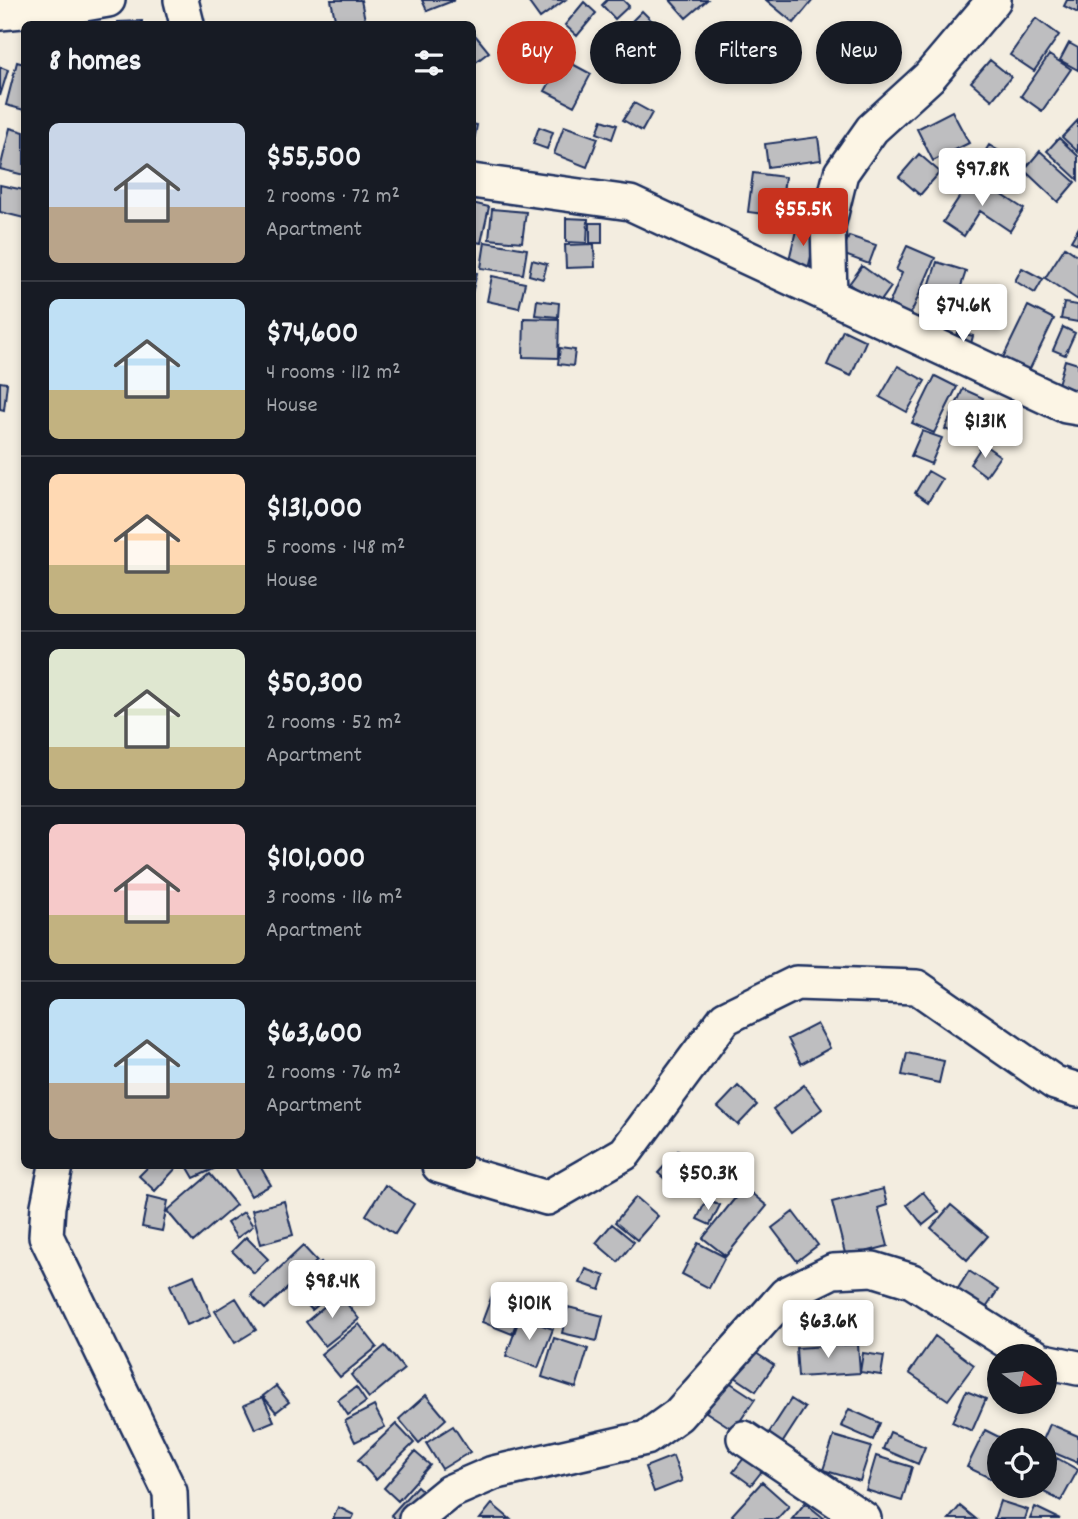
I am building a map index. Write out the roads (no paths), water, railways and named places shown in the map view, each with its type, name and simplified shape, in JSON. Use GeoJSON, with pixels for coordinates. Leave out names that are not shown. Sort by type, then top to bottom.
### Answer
{"type":"FeatureCollection","features":[{"type":"Feature","properties":{"kind":"street"},"geometry":{"type":"LineString","coordinates":[[0,13],[108,0]]}},
{"type":"Feature","properties":{"kind":"street"},"geometry":{"type":"LineString","coordinates":[[181,0],[186,21]]}},
{"type":"Feature","properties":{"kind":"street"},"geometry":{"type":"LineString","coordinates":[[830,293],[828,226],[841,173],[872,129],[929,76],[994,0]]}},
{"type":"Feature","properties":{"kind":"street"},"geometry":{"type":"LineString","coordinates":[[476,182],[630,202],[830,293],[1054,400],[1078,408]]}},
{"type":"Feature","properties":{"kind":"street"},"geometry":{"type":"LineString","coordinates":[[449,1169],[547,1198],[625,1153],[725,1018],[796,983],[917,987],[1055,1083],[1078,1090]]}},
{"type":"Feature","properties":{"kind":"street"},"geometry":{"type":"LineString","coordinates":[[55,1169],[48,1206],[47,1236],[170,1492],[171,1519]]}},
{"type":"Feature","properties":{"kind":"street"},"geometry":{"type":"LineString","coordinates":[[416,1519],[449,1492],[493,1473],[646,1438],[678,1415],[786,1294],[833,1271],[873,1269],[912,1281],[1010,1344]]}},
{"type":"Feature","properties":{"kind":"street"},"geometry":{"type":"LineString","coordinates":[[1057,1364],[1078,1368]]}},
{"type":"Feature","properties":{"kind":"street"},"geometry":{"type":"LineString","coordinates":[[744,1438],[864,1519]]}}]}
